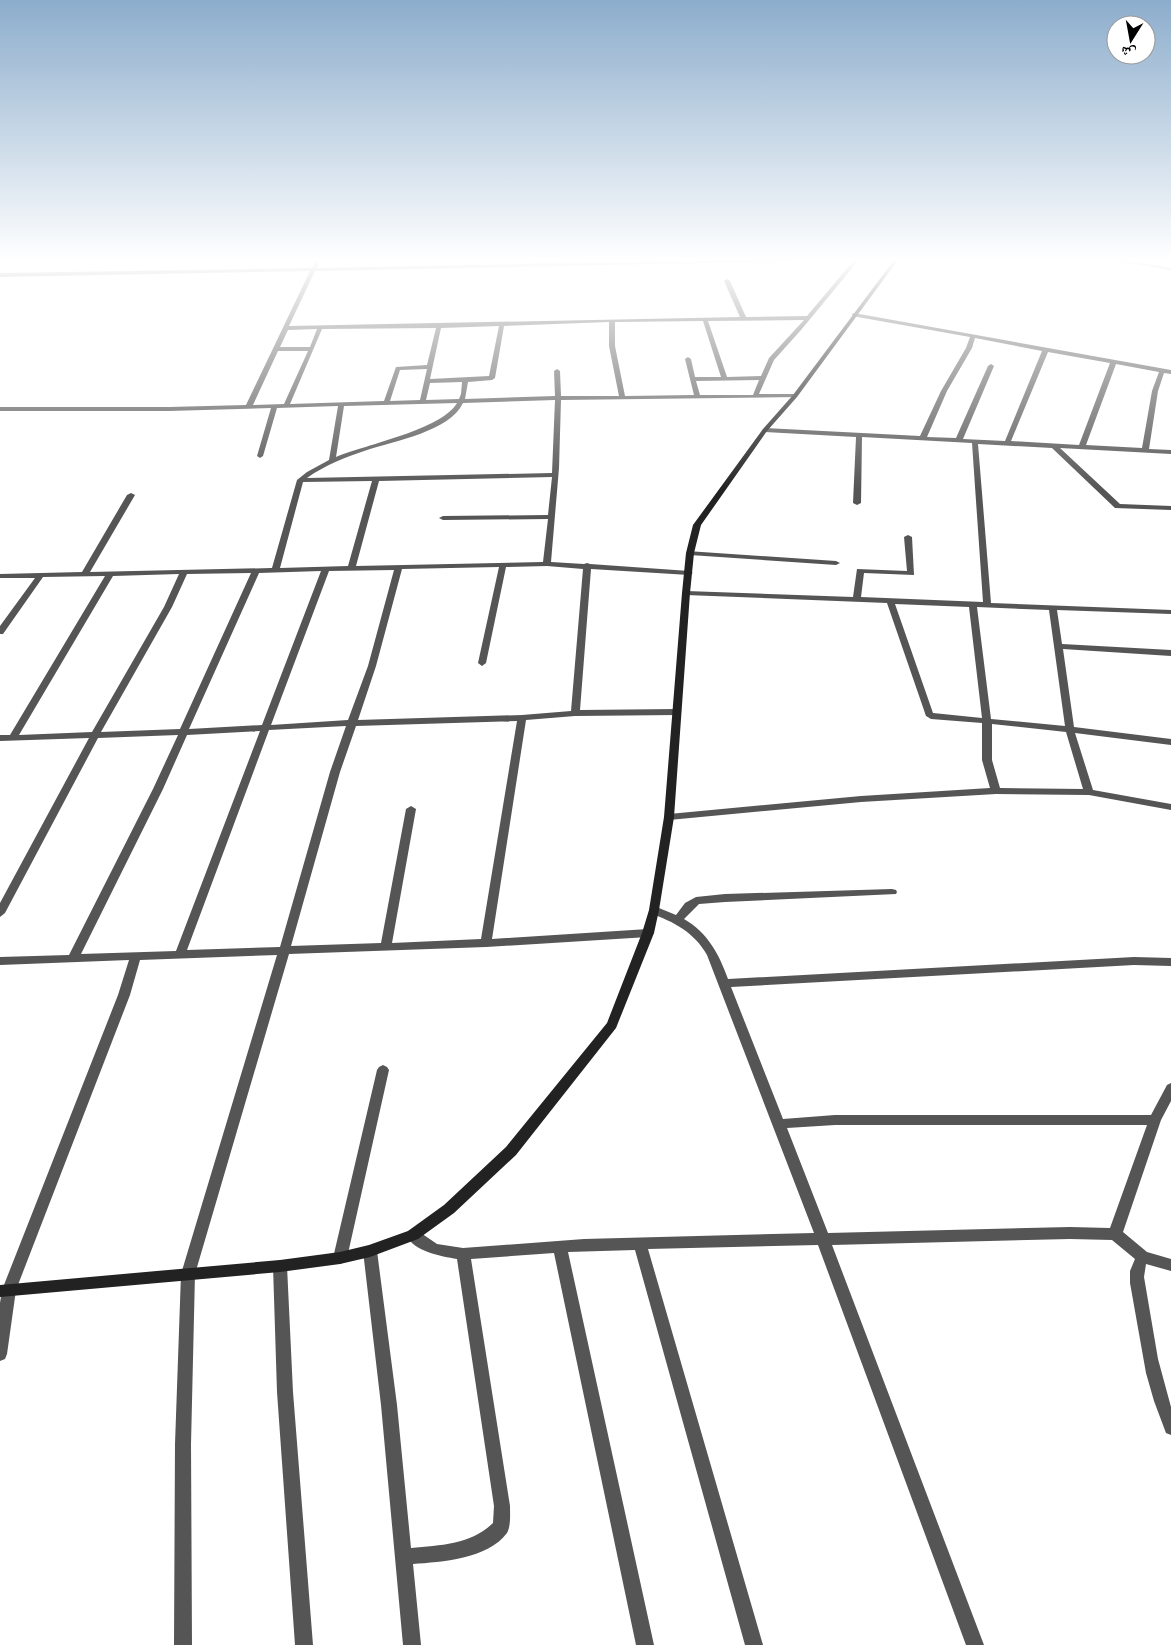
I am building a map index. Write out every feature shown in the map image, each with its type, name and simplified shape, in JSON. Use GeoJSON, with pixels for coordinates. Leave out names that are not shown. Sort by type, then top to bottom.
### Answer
{"type":"FeatureCollection","features":[{"type":"Feature","properties":{"kind":"main road"},"geometry":{"type":"LineString","coordinates":[[5,1291],[280,1266],[340,1258],[370,1251],[413,1235],[449,1209],[511,1151],[612,1024],[648,933],[654,910],[669,816],[686,593],[690,553],[697,525],[765,430],[795,396],[838,337]]}},
{"type":"Feature","properties":{"kind":"street"},"geometry":{"type":"LineString","coordinates":[[248,408],[282,337]]}},
{"type":"Feature","properties":{"kind":"street"},"geometry":{"type":"LineString","coordinates":[[286,406],[317,337]]}},
{"type":"Feature","properties":{"kind":"street"},"geometry":{"type":"LineString","coordinates":[[422,403],[437,337]]}},
{"type":"Feature","properties":{"kind":"street"},"geometry":{"type":"LineString","coordinates":[[428,381],[492,378],[500,337]]}},
{"type":"Feature","properties":{"kind":"street"},"geometry":{"type":"LineString","coordinates":[[612,337],[612,346],[622,397]]}},
{"type":"Feature","properties":{"kind":"street"},"geometry":{"type":"LineString","coordinates":[[711,337],[724,378]]}},
{"type":"Feature","properties":{"kind":"street"},"geometry":{"type":"LineString","coordinates":[[754,397],[772,359],[792,337]]}},
{"type":"Feature","properties":{"kind":"street"},"geometry":{"type":"LineString","coordinates":[[923,438],[944,391],[973,337]]}},
{"type":"Feature","properties":{"kind":"street"},"geometry":{"type":"LineString","coordinates":[[977,337],[1171,372]]}},
{"type":"Feature","properties":{"kind":"street"},"geometry":{"type":"LineString","coordinates":[[276,349],[312,349]]}},
{"type":"Feature","properties":{"kind":"street"},"geometry":{"type":"LineString","coordinates":[[1007,443],[1046,349]]}},
{"type":"Feature","properties":{"kind":"street"},"geometry":{"type":"LineString","coordinates":[[688,359],[697,396]]}},
{"type":"Feature","properties":{"kind":"street"},"geometry":{"type":"LineString","coordinates":[[1082,448],[1114,361]]}},
{"type":"Feature","properties":{"kind":"street"},"geometry":{"type":"LineString","coordinates":[[958,440],[991,366]]}},
{"type":"Feature","properties":{"kind":"street"},"geometry":{"type":"LineString","coordinates":[[386,404],[398,368],[430,367]]}},
{"type":"Feature","properties":{"kind":"street"},"geometry":{"type":"LineString","coordinates":[[1145,451],[1155,391],[1162,370]]}},
{"type":"Feature","properties":{"kind":"street"},"geometry":{"type":"LineString","coordinates":[[547,564],[558,398],[557,371]]}},
{"type":"Feature","properties":{"kind":"street"},"geometry":{"type":"LineString","coordinates":[[692,379],[762,378]]}},
{"type":"Feature","properties":{"kind":"street"},"geometry":{"type":"LineString","coordinates":[[275,570],[300,480],[312,471],[332,462],[390,440],[424,430],[451,414],[462,402],[465,380]]}},
{"type":"Feature","properties":{"kind":"street"},"geometry":{"type":"LineString","coordinates":[[0,410],[248,408],[558,398],[795,396]]}},
{"type":"Feature","properties":{"kind":"street"},"geometry":{"type":"LineString","coordinates":[[332,462],[341,405]]}},
{"type":"Feature","properties":{"kind":"street"},"geometry":{"type":"LineString","coordinates":[[260,456],[274,407]]}},
{"type":"Feature","properties":{"kind":"street"},"geometry":{"type":"LineString","coordinates":[[765,430],[1171,452]]}},
{"type":"Feature","properties":{"kind":"street"},"geometry":{"type":"LineString","coordinates":[[857,503],[859,434]]}},
{"type":"Feature","properties":{"kind":"street"},"geometry":{"type":"LineString","coordinates":[[975,441],[987,604]]}},
{"type":"Feature","properties":{"kind":"street"},"geometry":{"type":"LineString","coordinates":[[1054,446],[1118,506],[1171,508]]}},
{"type":"Feature","properties":{"kind":"street"},"geometry":{"type":"LineString","coordinates":[[300,480],[554,475]]}},
{"type":"Feature","properties":{"kind":"street"},"geometry":{"type":"LineString","coordinates":[[352,567],[376,478]]}},
{"type":"Feature","properties":{"kind":"street"},"geometry":{"type":"LineString","coordinates":[[85,574],[131,495]]}},
{"type":"Feature","properties":{"kind":"street"},"geometry":{"type":"LineString","coordinates":[[443,518],[551,517]]}},
{"type":"Feature","properties":{"kind":"street"},"geometry":{"type":"LineString","coordinates":[[857,600],[860,571],[911,573],[908,537]]}},
{"type":"Feature","properties":{"kind":"street"},"geometry":{"type":"LineString","coordinates":[[690,553],[836,563]]}},
{"type":"Feature","properties":{"kind":"street"},"geometry":{"type":"LineString","coordinates":[[482,663],[503,564]]}},
{"type":"Feature","properties":{"kind":"street"},"geometry":{"type":"LineString","coordinates":[[0,576],[503,564],[587,565],[689,573]]}},
{"type":"Feature","properties":{"kind":"street"},"geometry":{"type":"LineString","coordinates":[[575,713],[587,565]]}},
{"type":"Feature","properties":{"kind":"street"},"geometry":{"type":"LineString","coordinates":[[183,1645],[182,1444],[188,1274],[335,772],[372,666],[399,566]]}},
{"type":"Feature","properties":{"kind":"street"},"geometry":{"type":"LineString","coordinates":[[180,954],[326,568]]}},
{"type":"Feature","properties":{"kind":"street"},"geometry":{"type":"LineString","coordinates":[[73,958],[158,789],[256,570]]}},
{"type":"Feature","properties":{"kind":"street"},"geometry":{"type":"LineString","coordinates":[[0,913],[75,770],[168,607],[184,572]]}},
{"type":"Feature","properties":{"kind":"street"},"geometry":{"type":"LineString","coordinates":[[0,749],[110,574]]}},
{"type":"Feature","properties":{"kind":"street"},"geometry":{"type":"LineString","coordinates":[[0,632],[41,575]]}},
{"type":"Feature","properties":{"kind":"street"},"geometry":{"type":"LineString","coordinates":[[686,593],[1171,612]]}},
{"type":"Feature","properties":{"kind":"street"},"geometry":{"type":"LineString","coordinates":[[890,601],[930,716],[1171,742]]}},
{"type":"Feature","properties":{"kind":"street"},"geometry":{"type":"LineString","coordinates":[[973,604],[987,722],[987,760],[996,791]]}},
{"type":"Feature","properties":{"kind":"street"},"geometry":{"type":"LineString","coordinates":[[1053,608],[1070,730],[1089,792]]}},
{"type":"Feature","properties":{"kind":"street"},"geometry":{"type":"LineString","coordinates":[[1058,646],[1171,653]]}},
{"type":"Feature","properties":{"kind":"street"},"geometry":{"type":"LineString","coordinates":[[6,738],[183,732],[352,723],[522,718],[575,713],[677,712]]}},
{"type":"Feature","properties":{"kind":"street"},"geometry":{"type":"LineString","coordinates":[[486,943],[522,718]]}},
{"type":"Feature","properties":{"kind":"street"},"geometry":{"type":"LineString","coordinates":[[669,816],[861,799],[996,791],[1089,792],[1171,807]]}},
{"type":"Feature","properties":{"kind":"street"},"geometry":{"type":"LineString","coordinates":[[386,947],[411,809]]}},
{"type":"Feature","properties":{"kind":"street"},"geometry":{"type":"LineString","coordinates":[[678,919],[696,901],[725,898],[892,892]]}},
{"type":"Feature","properties":{"kind":"street"},"geometry":{"type":"LineString","coordinates":[[654,910],[678,919],[703,938],[716,958],[724,984],[823,1239],[975,1645]]}},
{"type":"Feature","properties":{"kind":"street"},"geometry":{"type":"LineString","coordinates":[[0,961],[486,943],[648,933]]}},
{"type":"Feature","properties":{"kind":"street"},"geometry":{"type":"LineString","coordinates":[[0,1354],[5,1291],[124,995],[136,956]]}},
{"type":"Feature","properties":{"kind":"street"},"geometry":{"type":"LineString","coordinates":[[724,984],[893,973],[1134,961],[1171,962]]}},
{"type":"Feature","properties":{"kind":"street"},"geometry":{"type":"LineString","coordinates":[[340,1258],[383,1070]]}},
{"type":"Feature","properties":{"kind":"street"},"geometry":{"type":"LineString","coordinates":[[1115,1234],[1155,1120],[1166,1106],[1171,1088]]}},
{"type":"Feature","properties":{"kind":"street"},"geometry":{"type":"LineString","coordinates":[[778,1124],[835,1120],[1155,1120]]}},
{"type":"Feature","properties":{"kind":"street"},"geometry":{"type":"LineString","coordinates":[[413,1235],[434,1249],[463,1254],[560,1247],[640,1244],[1115,1234],[1143,1257],[1171,1265]]}},
{"type":"Feature","properties":{"kind":"street"},"geometry":{"type":"LineString","coordinates":[[640,1244],[754,1645]]}},
{"type":"Feature","properties":{"kind":"street"},"geometry":{"type":"LineString","coordinates":[[560,1247],[645,1645]]}},
{"type":"Feature","properties":{"kind":"street"},"geometry":{"type":"LineString","coordinates":[[370,1251],[389,1404],[412,1645]]}},
{"type":"Feature","properties":{"kind":"street"},"geometry":{"type":"LineString","coordinates":[[404,1557],[464,1550],[486,1541],[501,1527],[502,1506],[463,1254]]}},
{"type":"Feature","properties":{"kind":"street"},"geometry":{"type":"LineString","coordinates":[[1143,1257],[1139,1263],[1137,1273],[1139,1292],[1152,1365],[1164,1412],[1171,1428]]}},
{"type":"Feature","properties":{"kind":"street"},"geometry":{"type":"LineString","coordinates":[[280,1266],[285,1392],[304,1645]]}}]}
